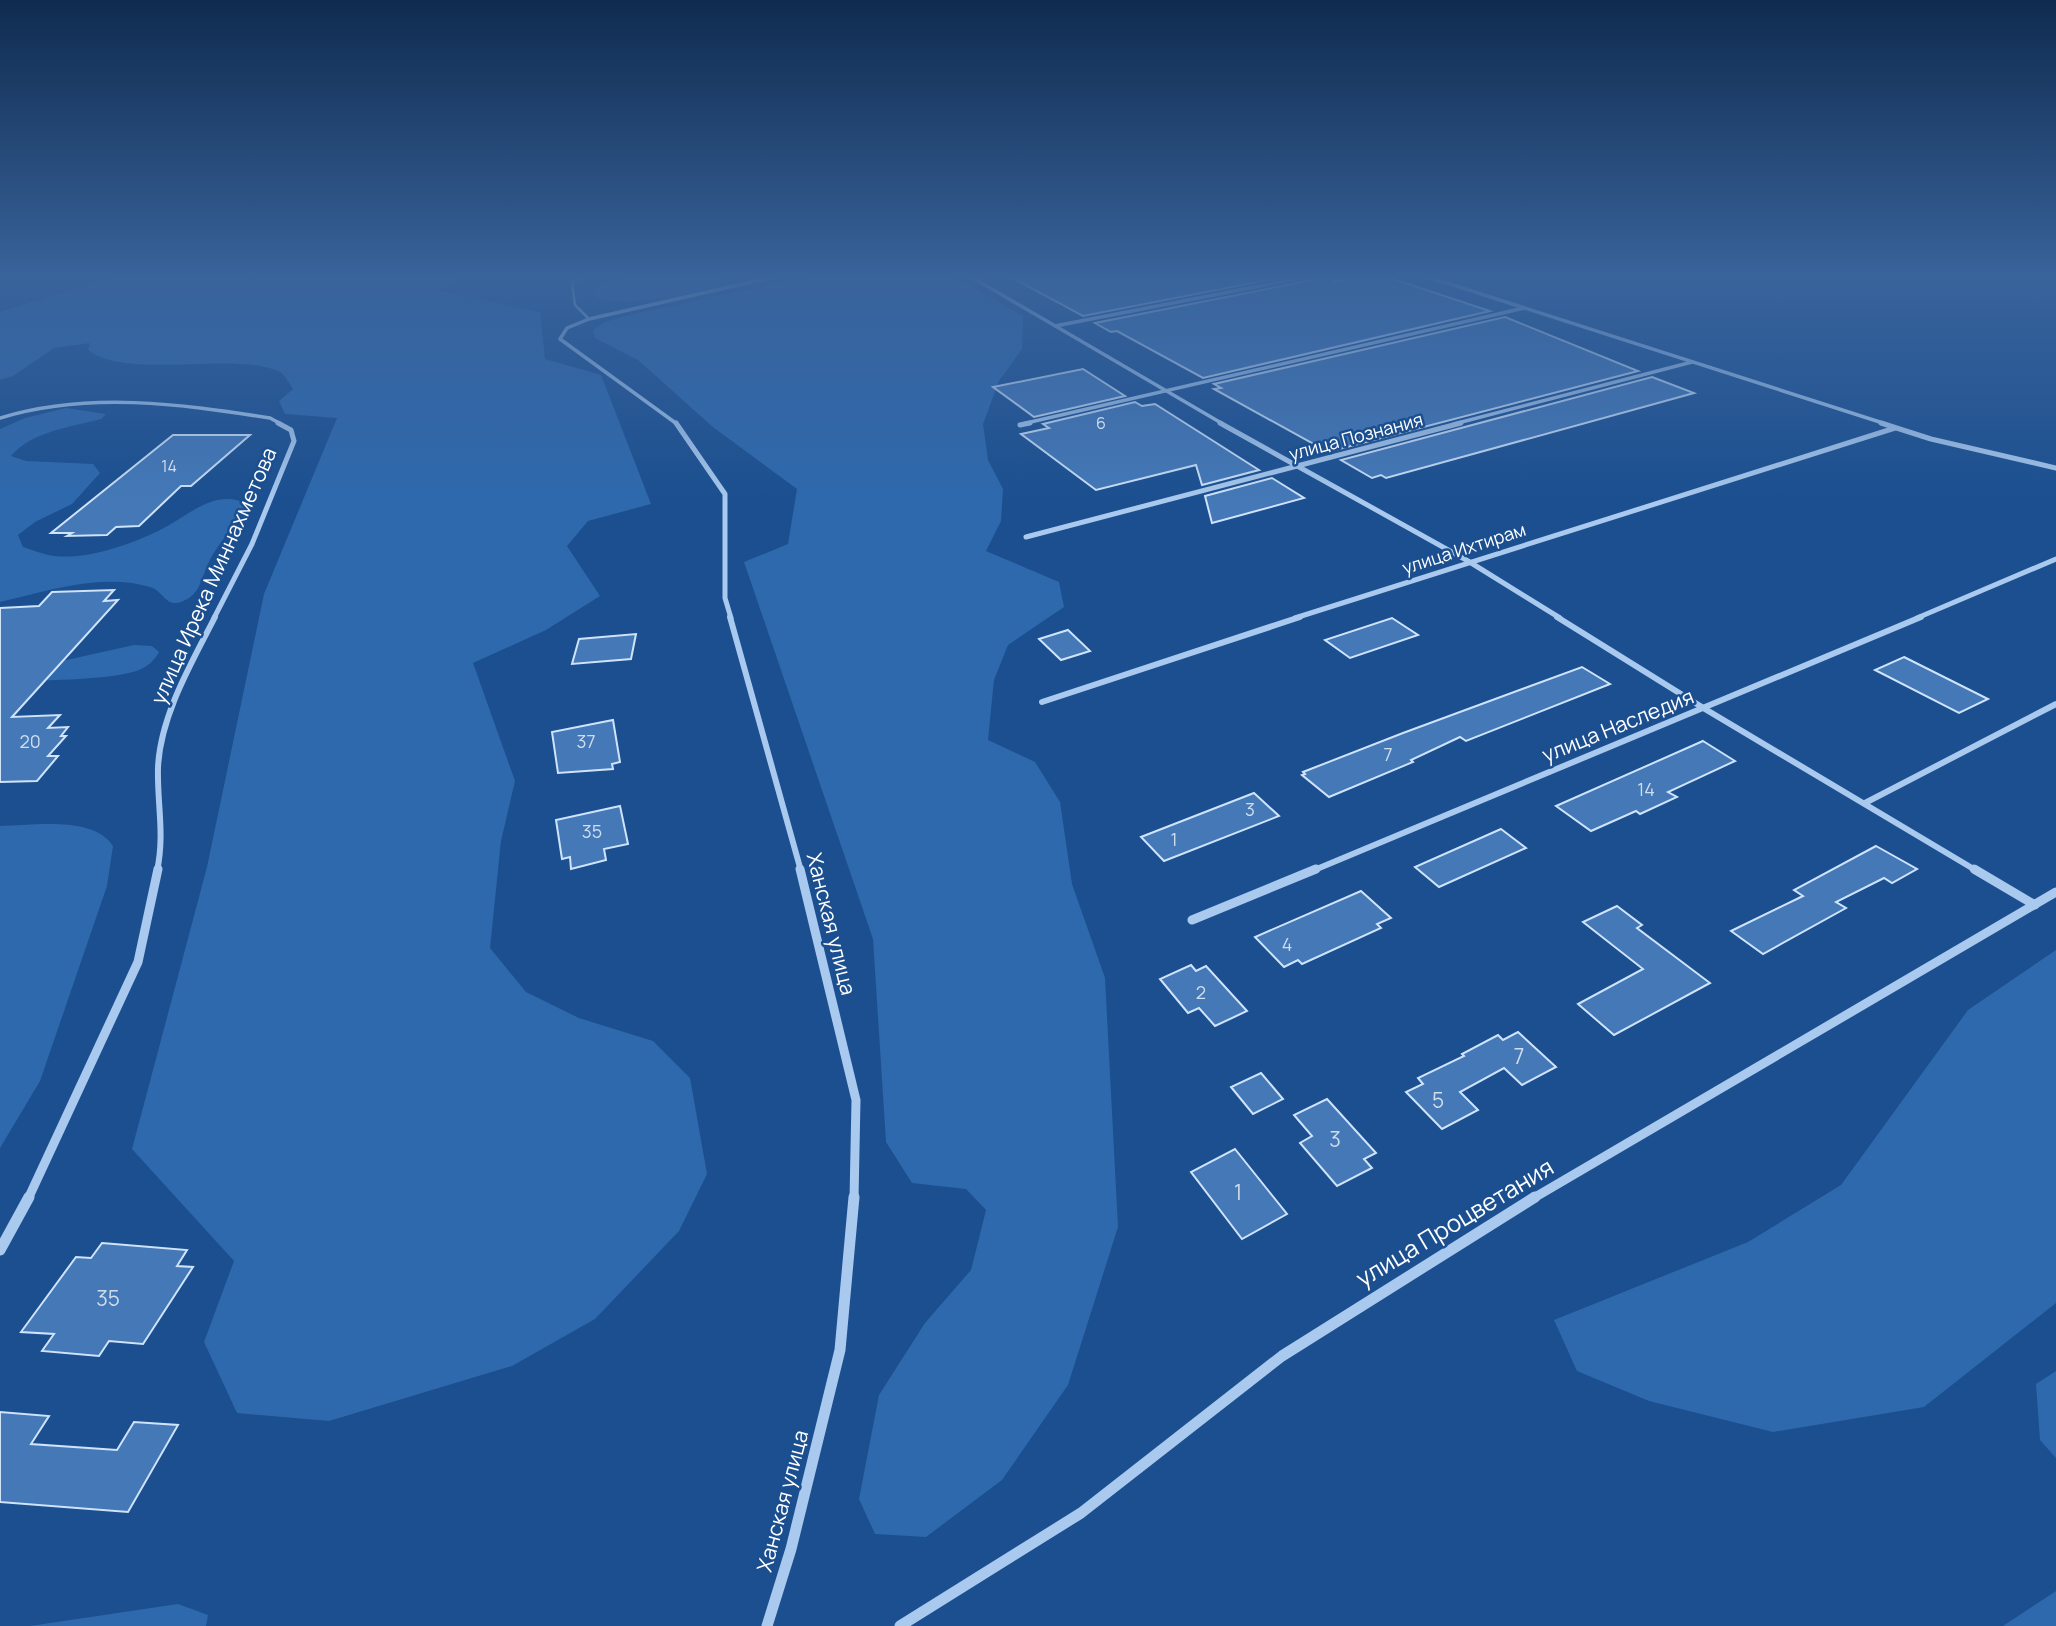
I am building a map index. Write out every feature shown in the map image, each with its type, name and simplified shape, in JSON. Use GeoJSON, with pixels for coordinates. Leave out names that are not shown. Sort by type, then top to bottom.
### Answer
{"type":"FeatureCollection","features":[{"type":"Feature","properties":{"kind":"street","name":"Ханская улица"},"geometry":{"type":"LineString","coordinates":[[576,351],[674,420],[725,494],[725,598],[806,889],[856,1100],[856,1181],[840,1350],[791,1549],[767,1626]]}},
{"type":"Feature","properties":{"kind":"street"},"geometry":{"type":"LineString","coordinates":[[1095,351],[1294,467],[1468,561],[1705,709],[2035,905]]}},
{"type":"Feature","properties":{"kind":"street"},"geometry":{"type":"LineString","coordinates":[[1020,425],[1337,351]]}},
{"type":"Feature","properties":{"kind":"street"},"geometry":{"type":"LineString","coordinates":[[1657,351],[1895,428],[1994,456],[2056,468]]}},
{"type":"Feature","properties":{"kind":"street","name":"улица Познания"},"geometry":{"type":"LineString","coordinates":[[1026,537],[1692,362]]}},
{"type":"Feature","properties":{"kind":"street","name":"улица Ирека Миннахметова"},"geometry":{"type":"LineString","coordinates":[[0,418],[56,402],[104,400],[270,418],[291,430],[294,441],[252,544],[174,697],[158,766],[163,843],[138,962],[16,1226],[0,1250]]}},
{"type":"Feature","properties":{"kind":"street","name":"улица Ихтирам"},"geometry":{"type":"LineString","coordinates":[[1042,702],[1468,561],[1895,428]]}},
{"type":"Feature","properties":{"kind":"street","name":"улица Наследия"},"geometry":{"type":"LineString","coordinates":[[1192,920],[1705,709],[2056,559]]}},
{"type":"Feature","properties":{"kind":"street"},"geometry":{"type":"LineString","coordinates":[[1865,803],[2056,704]]}},
{"type":"Feature","properties":{"kind":"street","name":"улица Процветания"},"geometry":{"type":"LineString","coordinates":[[900,1626],[1081,1513],[1282,1356],[1467,1238],[1871,998],[2056,892]]}},
{"type":"Feature","properties":{"kind":"shaded area"},"geometry":{"type":"Polygon","coordinates":[[[0,351],[50,351],[13,376],[0,380],[0,351]]]}},
{"type":"Feature","properties":{"kind":"shaded area"},"geometry":{"type":"Polygon","coordinates":[[[90,351],[544,351],[545,359],[601,375],[651,504],[588,521],[567,546],[600,596],[546,630],[473,663],[515,781],[501,841],[490,948],[526,992],[579,1018],[653,1041],[690,1078],[707,1174],[679,1231],[595,1319],[512,1366],[329,1421],[237,1413],[204,1342],[234,1261],[132,1149],[207,867],[264,594],[337,418],[285,414],[279,401],[293,389],[280,372],[260,366],[154,365],[106,359],[90,351]]]}},
{"type":"Feature","properties":{"kind":"shaded area"},"geometry":{"type":"Polygon","coordinates":[[[620,351],[1021,351],[999,381],[983,424],[988,460],[1003,489],[1001,521],[986,551],[1059,582],[1064,607],[1008,645],[994,680],[988,740],[1035,762],[1060,802],[1072,884],[1105,978],[1118,1227],[1068,1385],[1002,1480],[926,1537],[875,1534],[859,1499],[879,1395],[925,1323],[971,1270],[986,1210],[966,1189],[912,1183],[886,1142],[873,939],[744,562],[788,544],[797,489],[713,427],[638,360],[620,351]]]}},
{"type":"Feature","properties":{"kind":"shaded area"},"geometry":{"type":"Polygon","coordinates":[[[66,408],[106,414],[101,419],[41,435],[11,456],[26,461],[93,464],[100,473],[72,504],[35,522],[18,535],[23,547],[55,556],[81,556],[149,535],[214,501],[237,500],[250,505],[216,550],[198,588],[189,598],[172,603],[153,588],[132,583],[99,582],[65,586],[0,602],[0,429],[25,418],[66,408]]]}},
{"type":"Feature","properties":{"kind":"shaded area"},"geometry":{"type":"Polygon","coordinates":[[[134,645],[152,646],[159,652],[145,667],[126,674],[0,682],[44,665],[134,645]]]}},
{"type":"Feature","properties":{"kind":"shaded area"},"geometry":{"type":"Polygon","coordinates":[[[0,826],[77,826],[104,836],[113,846],[107,886],[40,1081],[0,1148],[0,826]]]}},
{"type":"Feature","properties":{"kind":"shaded area"},"geometry":{"type":"Polygon","coordinates":[[[2056,950],[2056,1303],[1924,1407],[1773,1432],[1649,1401],[1577,1371],[1554,1320],[1748,1242],[1841,1185],[1968,1010],[2056,950]]]}},
{"type":"Feature","properties":{"kind":"shaded area"},"geometry":{"type":"Polygon","coordinates":[[[2056,1371],[2056,1458],[2040,1440],[2036,1384],[2056,1371]]]}},
{"type":"Feature","properties":{"kind":"shaded area"},"geometry":{"type":"Polygon","coordinates":[[[2056,1591],[2056,1626],[2003,1626],[2056,1591]]]}},
{"type":"Feature","properties":{"kind":"shaded area"},"geometry":{"type":"Polygon","coordinates":[[[178,1604],[208,1615],[206,1626],[30,1626],[178,1604]]]}},
{"type":"Feature","properties":{"kind":"building"},"geometry":{"type":"Polygon","coordinates":[[[1153,351],[1319,351],[1203,378],[1153,351]]]}},
{"type":"Feature","properties":{"kind":"building"},"geometry":{"type":"Polygon","coordinates":[[[1358,351],[1588,351],[1638,371],[1328,452],[1214,389],[1221,388],[1214,384],[1358,351]]]}},
{"type":"Feature","properties":{"kind":"building"},"geometry":{"type":"Polygon","coordinates":[[[1083,369],[1125,396],[1034,417],[993,387],[1083,369]]]}},
{"type":"Feature","properties":{"kind":"building"},"geometry":{"type":"Polygon","coordinates":[[[1652,377],[1694,393],[1386,478],[1381,475],[1372,478],[1341,460],[1652,377]]]}},
{"type":"Feature","properties":{"kind":"building"},"geometry":{"type":"Polygon","coordinates":[[[1135,402],[1142,406],[1155,404],[1259,470],[1202,485],[1196,465],[1096,490],[1021,434],[1049,428],[1043,424],[1135,402]]]}},
{"type":"Feature","properties":{"kind":"building"},"geometry":{"type":"Polygon","coordinates":[[[173,435],[250,435],[191,486],[181,486],[139,526],[116,527],[107,535],[67,536],[72,533],[51,533],[173,435]]]}},
{"type":"Feature","properties":{"kind":"building"},"geometry":{"type":"Polygon","coordinates":[[[1272,478],[1304,498],[1212,523],[1205,496],[1272,478]]]}},
{"type":"Feature","properties":{"kind":"building"},"geometry":{"type":"Polygon","coordinates":[[[114,590],[104,601],[118,600],[12,717],[60,715],[48,728],[68,727],[61,736],[66,736],[48,756],[58,756],[37,781],[0,782],[0,608],[39,606],[52,592],[114,590]]]}},
{"type":"Feature","properties":{"kind":"building"},"geometry":{"type":"Polygon","coordinates":[[[1392,618],[1418,635],[1350,658],[1325,640],[1392,618]]]}},
{"type":"Feature","properties":{"kind":"building"},"geometry":{"type":"Polygon","coordinates":[[[1068,630],[1090,651],[1061,660],[1039,639],[1068,630]]]}},
{"type":"Feature","properties":{"kind":"building"},"geometry":{"type":"Polygon","coordinates":[[[636,634],[631,659],[572,664],[579,639],[636,634]]]}},
{"type":"Feature","properties":{"kind":"building"},"geometry":{"type":"Polygon","coordinates":[[[1904,657],[1988,699],[1959,713],[1875,670],[1904,657]]]}},
{"type":"Feature","properties":{"kind":"building"},"geometry":{"type":"Polygon","coordinates":[[[1582,667],[1610,684],[1466,741],[1460,737],[1411,760],[1413,762],[1329,797],[1302,775],[1305,774],[1303,772],[1403,733],[1582,667]]]}},
{"type":"Feature","properties":{"kind":"building"},"geometry":{"type":"Polygon","coordinates":[[[613,720],[620,762],[612,764],[613,769],[558,773],[552,732],[613,720]]]}},
{"type":"Feature","properties":{"kind":"building"},"geometry":{"type":"Polygon","coordinates":[[[1703,741],[1735,761],[1668,792],[1677,797],[1640,814],[1636,811],[1591,831],[1556,806],[1703,741]]]}},
{"type":"Feature","properties":{"kind":"building"},"geometry":{"type":"Polygon","coordinates":[[[1254,793],[1279,816],[1164,861],[1141,837],[1254,793]]]}},
{"type":"Feature","properties":{"kind":"building"},"geometry":{"type":"Polygon","coordinates":[[[620,806],[628,844],[604,849],[606,860],[571,869],[570,857],[562,859],[556,820],[620,806]]]}},
{"type":"Feature","properties":{"kind":"building"},"geometry":{"type":"Polygon","coordinates":[[[1501,829],[1526,848],[1439,887],[1415,867],[1501,829]]]}},
{"type":"Feature","properties":{"kind":"building"},"geometry":{"type":"Polygon","coordinates":[[[1876,846],[1917,869],[1892,883],[1884,878],[1836,902],[1846,908],[1763,954],[1731,931],[1803,896],[1794,890],[1876,846]]]}},
{"type":"Feature","properties":{"kind":"building"},"geometry":{"type":"Polygon","coordinates":[[[1361,891],[1391,918],[1377,924],[1381,928],[1302,964],[1298,960],[1284,967],[1255,937],[1361,891]]]}},
{"type":"Feature","properties":{"kind":"building"},"geometry":{"type":"Polygon","coordinates":[[[1617,906],[1642,925],[1637,928],[1710,983],[1614,1035],[1578,1004],[1643,969],[1583,922],[1617,906]]]}},
{"type":"Feature","properties":{"kind":"building"},"geometry":{"type":"Polygon","coordinates":[[[1191,965],[1196,971],[1206,966],[1247,1011],[1215,1026],[1199,1008],[1188,1013],[1160,979],[1191,965]]]}},
{"type":"Feature","properties":{"kind":"building"},"geometry":{"type":"Polygon","coordinates":[[[1518,1032],[1556,1067],[1522,1085],[1504,1068],[1460,1092],[1478,1110],[1442,1129],[1406,1092],[1423,1084],[1418,1078],[1464,1056],[1462,1054],[1498,1035],[1503,1040],[1518,1032]]]}},
{"type":"Feature","properties":{"kind":"building"},"geometry":{"type":"Polygon","coordinates":[[[1261,1073],[1283,1099],[1253,1114],[1231,1087],[1261,1073]]]}},
{"type":"Feature","properties":{"kind":"building"},"geometry":{"type":"Polygon","coordinates":[[[1327,1099],[1376,1153],[1364,1159],[1372,1168],[1337,1186],[1300,1143],[1312,1136],[1294,1115],[1327,1099]]]}},
{"type":"Feature","properties":{"kind":"building"},"geometry":{"type":"Polygon","coordinates":[[[1235,1149],[1287,1214],[1242,1239],[1191,1172],[1235,1149]]]}},
{"type":"Feature","properties":{"kind":"building"},"geometry":{"type":"Polygon","coordinates":[[[102,1243],[187,1250],[177,1266],[193,1267],[143,1344],[109,1341],[99,1356],[42,1351],[54,1334],[21,1332],[76,1257],[91,1258],[102,1243]]]}},
{"type":"Feature","properties":{"kind":"building"},"geometry":{"type":"Polygon","coordinates":[[[0,1412],[49,1416],[31,1444],[117,1450],[134,1422],[178,1425],[128,1512],[0,1502],[0,1412]]]}}]}
